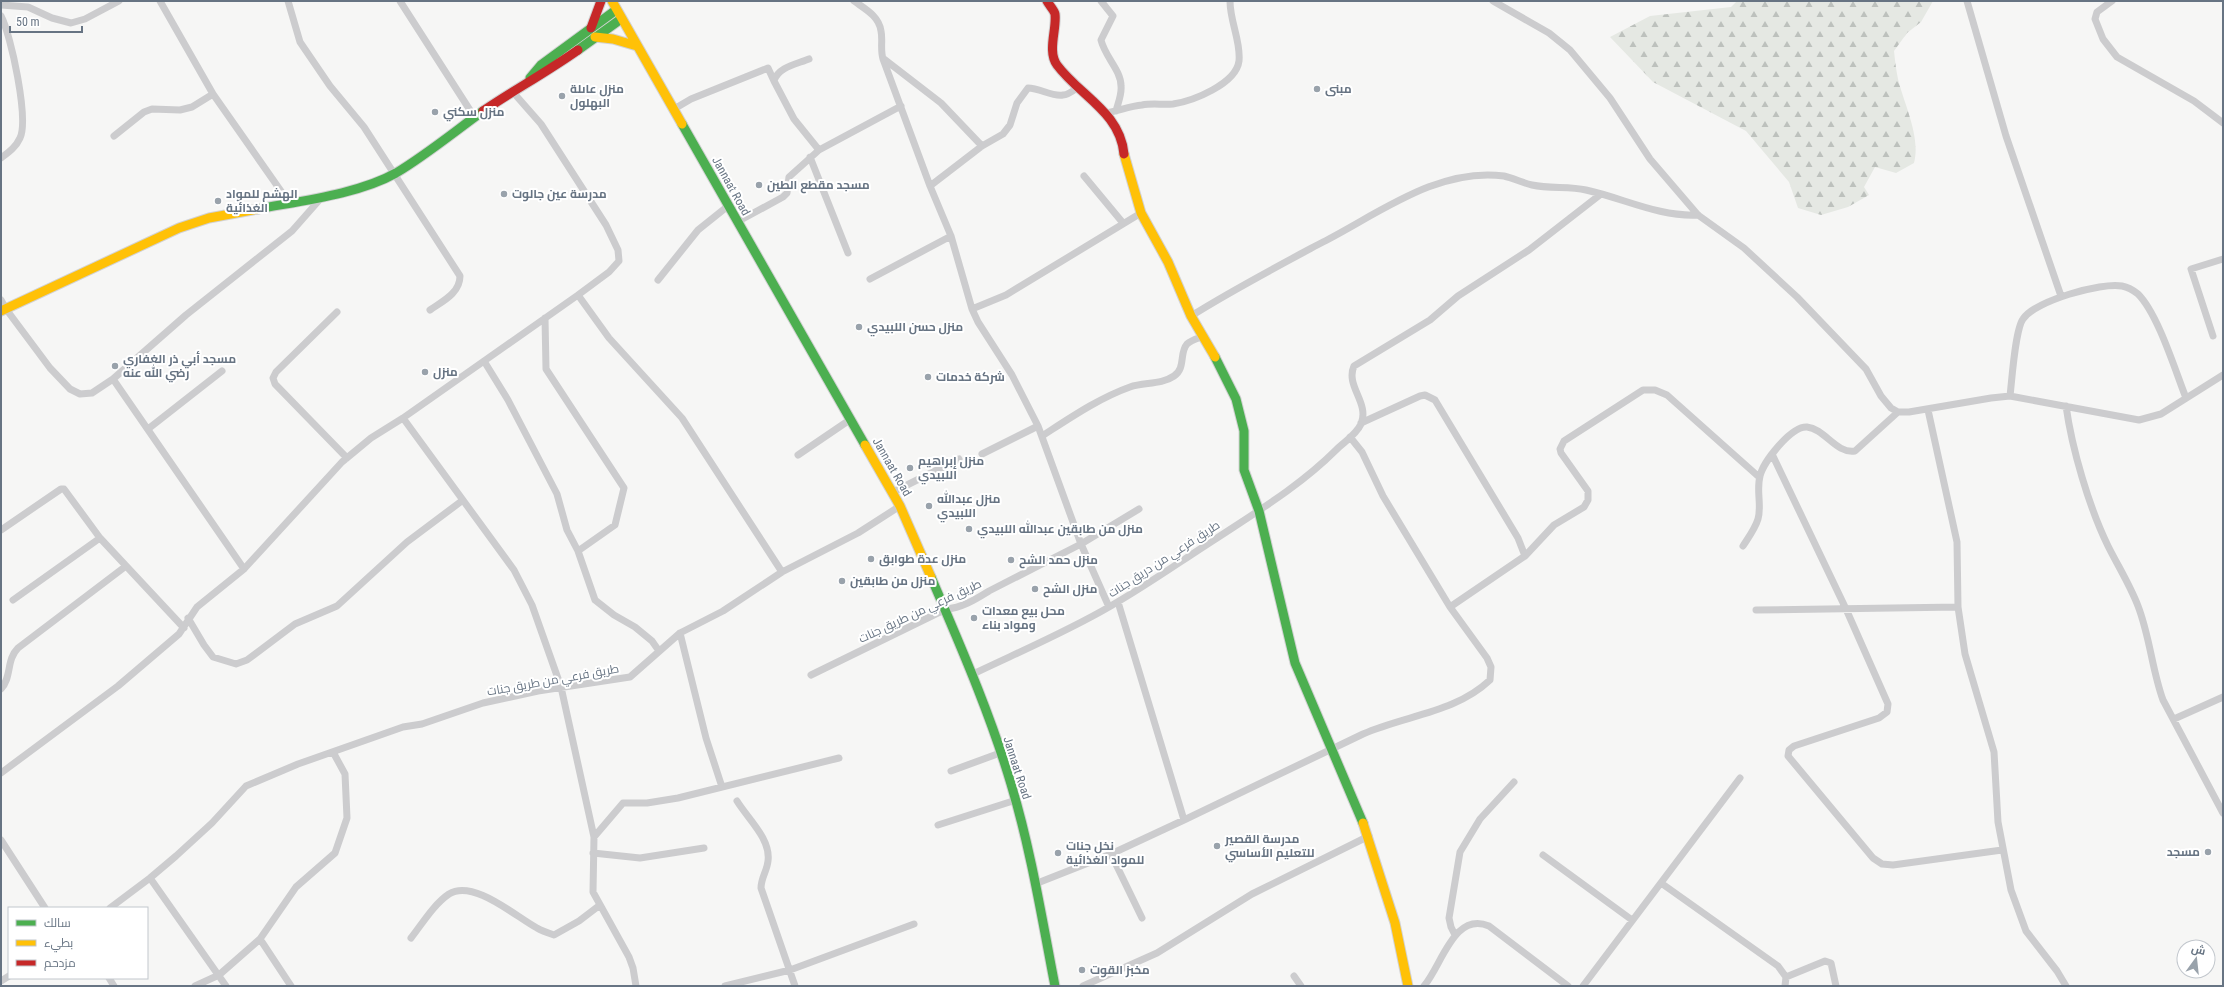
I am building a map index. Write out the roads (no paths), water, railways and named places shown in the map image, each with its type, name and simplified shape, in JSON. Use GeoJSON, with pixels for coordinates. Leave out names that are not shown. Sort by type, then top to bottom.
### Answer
{"type":"FeatureCollection","features":[{"type":"Feature","properties":{"kind":"street"},"geometry":{"type":"LineString","coordinates":[[1,5],[28,7],[52,18],[71,23],[85,20],[119,1]]}},
{"type":"Feature","properties":{"kind":"street"},"geometry":{"type":"LineString","coordinates":[[160,1],[212,94],[290,204]]}},
{"type":"Feature","properties":{"kind":"street"},"geometry":{"type":"LineString","coordinates":[[288,1],[300,42],[330,86],[364,126],[395,172],[460,276],[460,283],[456,291],[430,310]]}},
{"type":"Feature","properties":{"kind":"street"},"geometry":{"type":"LineString","coordinates":[[400,1],[475,118]]}},
{"type":"Feature","properties":{"kind":"street"},"geometry":{"type":"LineString","coordinates":[[592,34],[601,1]]}},
{"type":"Feature","properties":{"kind":"street","name":"Jannaat Road"},"geometry":{"type":"LineString","coordinates":[[612,1],[900,506],[973,674],[1016,800],[1035,884],[1055,986]]}},
{"type":"Feature","properties":{"kind":"street"},"geometry":{"type":"LineString","coordinates":[[854,1],[877,20],[882,31],[881,51],[883,59],[930,186],[951,236],[972,309],[978,322],[1012,375],[1038,426],[1081,544],[1109,607]]}},
{"type":"Feature","properties":{"kind":"street"},"geometry":{"type":"LineString","coordinates":[[1047,1],[1055,13],[1053,34],[1056,64],[1078,88],[1096,102],[1106,113],[1123,141],[1125,160],[1141,213],[1168,262],[1191,316],[1204,336],[1236,399],[1244,431],[1244,470],[1259,511],[1283,606],[1295,663],[1369,836],[1395,923],[1408,986]]}},
{"type":"Feature","properties":{"kind":"street"},"geometry":{"type":"LineString","coordinates":[[1101,1],[1113,16],[1101,40],[1106,54],[1120,79],[1122,89],[1116,111]]}},
{"type":"Feature","properties":{"kind":"street"},"geometry":{"type":"LineString","coordinates":[[1106,113],[1140,105],[1174,104],[1204,94],[1227,81],[1238,63],[1240,50],[1230,10],[1230,1]]}},
{"type":"Feature","properties":{"kind":"street"},"geometry":{"type":"LineString","coordinates":[[1493,1],[1549,33],[1581,61],[1610,98],[1650,159],[1698,215],[1744,248],[1797,297],[1856,357],[1866,369],[1885,402],[1898,412]]}},
{"type":"Feature","properties":{"kind":"street"},"geometry":{"type":"LineString","coordinates":[[1967,1],[2006,136],[2061,296]]}},
{"type":"Feature","properties":{"kind":"street"},"geometry":{"type":"LineString","coordinates":[[2112,1],[2097,12],[2095,19],[2110,51],[2124,61],[2205,108],[2223,123]]}},
{"type":"Feature","properties":{"kind":"street"},"geometry":{"type":"LineString","coordinates":[[3,310],[179,228],[209,218],[322,197],[369,184],[395,172],[527,81],[548,72],[592,34],[616,10]]}},
{"type":"Feature","properties":{"kind":"street"},"geometry":{"type":"LineString","coordinates":[[1,16],[13,53],[22,124],[21,137],[13,149],[1,158]]}},
{"type":"Feature","properties":{"kind":"street"},"geometry":{"type":"LineString","coordinates":[[592,34],[621,19]]}},
{"type":"Feature","properties":{"kind":"street"},"geometry":{"type":"LineString","coordinates":[[592,34],[637,46]]}},
{"type":"Feature","properties":{"kind":"street"},"geometry":{"type":"LineString","coordinates":[[774,81],[776,75],[780,71],[809,58]]}},
{"type":"Feature","properties":{"kind":"street"},"geometry":{"type":"LineString","coordinates":[[883,59],[941,103],[982,146]]}},
{"type":"Feature","properties":{"kind":"street"},"geometry":{"type":"LineString","coordinates":[[674,109],[691,99],[768,68],[794,119],[819,150]]}},
{"type":"Feature","properties":{"kind":"street"},"geometry":{"type":"LineString","coordinates":[[930,186],[982,146],[1003,134],[1010,125],[1017,103],[1028,88],[1037,88],[1062,96],[1078,88]]}},
{"type":"Feature","properties":{"kind":"street"},"geometry":{"type":"LineString","coordinates":[[1,773],[118,686],[184,628],[188,618],[205,599],[244,569],[274,534],[348,458],[371,438],[578,295],[609,272],[619,261],[618,250],[606,225],[541,124],[512,91]]}},
{"type":"Feature","properties":{"kind":"street"},"geometry":{"type":"LineString","coordinates":[[114,136],[144,112],[152,109],[180,110],[192,107],[212,94]]}},
{"type":"Feature","properties":{"kind":"street"},"geometry":{"type":"LineString","coordinates":[[737,222],[783,197],[787,193],[789,177],[819,150],[900,106]]}},
{"type":"Feature","properties":{"kind":"street"},"geometry":{"type":"LineString","coordinates":[[810,157],[848,253]]}},
{"type":"Feature","properties":{"kind":"street"},"geometry":{"type":"LineString","coordinates":[[1191,316],[1231,290],[1428,187],[1481,174],[1505,176],[1534,186],[1572,187],[1669,213],[1698,215]]}},
{"type":"Feature","properties":{"kind":"street"},"geometry":{"type":"LineString","coordinates":[[1084,176],[1123,223]]}},
{"type":"Feature","properties":{"kind":"street"},"geometry":{"type":"LineString","coordinates":[[1361,423],[1363,406],[1352,378],[1354,366],[1430,320],[1458,296],[1528,250],[1600,194]]}},
{"type":"Feature","properties":{"kind":"street"},"geometry":{"type":"LineString","coordinates":[[1,300],[3,310],[50,368],[70,389],[80,394],[92,393],[113,379],[186,315],[292,231],[322,197]]}},
{"type":"Feature","properties":{"kind":"street"},"geometry":{"type":"LineString","coordinates":[[658,280],[698,230],[728,206]]}},
{"type":"Feature","properties":{"kind":"street"},"geometry":{"type":"LineString","coordinates":[[972,309],[1006,295],[1141,213]]}},
{"type":"Feature","properties":{"kind":"street"},"geometry":{"type":"LineString","coordinates":[[870,279],[951,236]]}},
{"type":"Feature","properties":{"kind":"street"},"geometry":{"type":"LineString","coordinates":[[2213,336],[2191,269],[2223,259]]}},
{"type":"Feature","properties":{"kind":"street"},"geometry":{"type":"LineString","coordinates":[[2010,396],[2021,322],[2028,312],[2061,296],[2115,285],[2127,287],[2137,293],[2154,320],[2186,398]]}},
{"type":"Feature","properties":{"kind":"street"},"geometry":{"type":"LineString","coordinates":[[578,295],[609,338],[682,418],[782,572]]}},
{"type":"Feature","properties":{"kind":"street"},"geometry":{"type":"LineString","coordinates":[[337,312],[276,372],[273,378],[275,384],[348,458]]}},
{"type":"Feature","properties":{"kind":"street"},"geometry":{"type":"LineString","coordinates":[[545,318],[546,369],[624,488],[615,525],[578,551]]}},
{"type":"Feature","properties":{"kind":"street"},"geometry":{"type":"LineString","coordinates":[[1042,436],[1115,394],[1131,387],[1165,381],[1174,376],[1180,370],[1185,348],[1188,342],[1204,336]]}},
{"type":"Feature","properties":{"kind":"street"},"geometry":{"type":"LineString","coordinates":[[484,361],[508,400],[557,494],[567,530],[578,551],[595,600],[614,615],[635,627],[652,641],[659,650]]}},
{"type":"Feature","properties":{"kind":"street"},"geometry":{"type":"LineString","coordinates":[[148,429],[222,371]]}},
{"type":"Feature","properties":{"kind":"street"},"geometry":{"type":"LineString","coordinates":[[1743,546],[1758,519],[1760,477],[1772,454],[1792,432],[1807,427],[1818,431],[1842,449],[1850,452],[1855,451],[1898,412],[1928,410],[1991,398],[2010,396],[2066,406],[2106,416],[2139,420],[2156,416],[2223,375]]}},
{"type":"Feature","properties":{"kind":"street"},"geometry":{"type":"LineString","coordinates":[[113,379],[244,569]]}},
{"type":"Feature","properties":{"kind":"street"},"geometry":{"type":"LineString","coordinates":[[1450,607],[1525,556],[1554,525],[1584,507],[1588,500],[1588,491],[1560,449],[1564,441],[1643,390],[1655,390],[1667,396],[1760,477]]}},
{"type":"Feature","properties":{"kind":"street"},"geometry":{"type":"LineString","coordinates":[[1361,423],[1420,396],[1425,395],[1435,400],[1510,523],[1525,556]]}},
{"type":"Feature","properties":{"kind":"street"},"geometry":{"type":"LineString","coordinates":[[2066,406],[2070,432],[2092,502],[2108,545],[2129,583],[2138,604],[2146,629],[2157,685],[2163,700],[2223,813]]}},
{"type":"Feature","properties":{"kind":"street"},"geometry":{"type":"LineString","coordinates":[[1928,410],[1958,542],[1958,608],[1965,654],[1994,752],[1995,797],[2002,850],[2011,890],[2026,930],[2057,971],[2066,986]]}},
{"type":"Feature","properties":{"kind":"street"},"geometry":{"type":"LineString","coordinates":[[402,418],[514,570],[532,605],[561,688],[594,837],[593,892],[629,957],[633,968],[636,986]]}},
{"type":"Feature","properties":{"kind":"street"},"geometry":{"type":"LineString","coordinates":[[798,455],[851,419]]}},
{"type":"Feature","properties":{"kind":"street","name":"طريق فرعي من دريق جنات"},"geometry":{"type":"LineString","coordinates":[[973,674],[1118,602],[1259,511],[1323,463],[1350,437],[1361,423]]}},
{"type":"Feature","properties":{"kind":"street"},"geometry":{"type":"LineString","coordinates":[[982,454],[1038,426]]}},
{"type":"Feature","properties":{"kind":"street"},"geometry":{"type":"LineString","coordinates":[[1035,884],[1111,854],[1331,748],[1381,726],[1433,712],[1476,694],[1490,680],[1491,667],[1487,658],[1450,607],[1383,496],[1362,452],[1350,437]]}},
{"type":"Feature","properties":{"kind":"street"},"geometry":{"type":"LineString","coordinates":[[1772,454],[1846,609],[1887,701],[1886,712],[1879,718],[1794,746],[1788,753],[1790,759],[1873,858],[1882,864],[1893,865],[2002,850]]}},
{"type":"Feature","properties":{"kind":"street"},"geometry":{"type":"LineString","coordinates":[[893,492],[959,459]]}},
{"type":"Feature","properties":{"kind":"street"},"geometry":{"type":"LineString","coordinates":[[1,530],[61,489],[64,489],[100,538],[184,628]]}},
{"type":"Feature","properties":{"kind":"street"},"geometry":{"type":"LineString","coordinates":[[188,618],[213,657],[236,664],[247,660],[295,624],[337,606],[381,564],[463,500]]}},
{"type":"Feature","properties":{"kind":"street","name":"طريق فرعي من طريق جنات"},"geometry":{"type":"LineString","coordinates":[[111,907],[150,878],[212,823],[246,786],[298,764],[403,727],[422,724],[483,703],[630,677],[680,633],[723,611],[782,572],[858,533],[900,506]]}},
{"type":"Feature","properties":{"kind":"street","name":"طريق فرعي من طريق جنات"},"geometry":{"type":"LineString","coordinates":[[811,675],[946,609],[955,608],[976,599],[1081,544],[1139,509]]}},
{"type":"Feature","properties":{"kind":"street"},"geometry":{"type":"LineString","coordinates":[[12,600],[100,538]]}},
{"type":"Feature","properties":{"kind":"street"},"geometry":{"type":"LineString","coordinates":[[1,689],[6,681],[12,654],[18,648],[126,566]]}},
{"type":"Feature","properties":{"kind":"street"},"geometry":{"type":"LineString","coordinates":[[1118,602],[1184,820]]}},
{"type":"Feature","properties":{"kind":"street"},"geometry":{"type":"LineString","coordinates":[[1756,610],[1958,608]]}},
{"type":"Feature","properties":{"kind":"street"},"geometry":{"type":"LineString","coordinates":[[680,633],[706,738],[722,787]]}},
{"type":"Feature","properties":{"kind":"street"},"geometry":{"type":"LineString","coordinates":[[2174,720],[2223,697]]}},
{"type":"Feature","properties":{"kind":"street"},"geometry":{"type":"LineString","coordinates":[[195,986],[219,976],[260,939],[296,887],[335,853],[347,818],[345,774],[333,752]]}},
{"type":"Feature","properties":{"kind":"street"},"geometry":{"type":"LineString","coordinates":[[951,771],[1000,753]]}},
{"type":"Feature","properties":{"kind":"street"},"geometry":{"type":"LineString","coordinates":[[594,837],[623,803],[647,803],[670,799],[839,758]]}},
{"type":"Feature","properties":{"kind":"street"},"geometry":{"type":"LineString","coordinates":[[1582,986],[1740,778]]}},
{"type":"Feature","properties":{"kind":"street"},"geometry":{"type":"LineString","coordinates":[[1455,935],[1449,918],[1460,852],[1480,819],[1514,782]]}},
{"type":"Feature","properties":{"kind":"street"},"geometry":{"type":"LineString","coordinates":[[938,825],[1016,800]]}},
{"type":"Feature","properties":{"kind":"street"},"geometry":{"type":"LineString","coordinates":[[737,801],[763,837],[768,860],[761,880],[761,888],[795,986]]}},
{"type":"Feature","properties":{"kind":"street"},"geometry":{"type":"LineString","coordinates":[[1083,986],[1157,953],[1252,894],[1369,836]]}},
{"type":"Feature","properties":{"kind":"street"},"geometry":{"type":"LineString","coordinates":[[1,840],[44,907]]}},
{"type":"Feature","properties":{"kind":"street"},"geometry":{"type":"LineString","coordinates":[[593,853],[640,858],[704,848]]}},
{"type":"Feature","properties":{"kind":"street"},"geometry":{"type":"LineString","coordinates":[[1111,854],[1142,918]]}},
{"type":"Feature","properties":{"kind":"street"},"geometry":{"type":"LineString","coordinates":[[1543,855],[1632,920]]}},
{"type":"Feature","properties":{"kind":"street"},"geometry":{"type":"LineString","coordinates":[[150,878],[226,986]]}},
{"type":"Feature","properties":{"kind":"street"},"geometry":{"type":"LineString","coordinates":[[1661,883],[1778,966],[1786,977],[1785,986]]}},
{"type":"Feature","properties":{"kind":"street"},"geometry":{"type":"LineString","coordinates":[[411,938],[438,903],[450,894],[463,890],[500,903],[536,928],[554,935],[580,921],[600,905]]}},
{"type":"Feature","properties":{"kind":"street"},"geometry":{"type":"LineString","coordinates":[[1424,986],[1434,973],[1455,935],[1462,928],[1470,924],[1480,923],[1489,926],[1568,986]]}},
{"type":"Feature","properties":{"kind":"street"},"geometry":{"type":"LineString","coordinates":[[725,986],[790,970],[914,924]]}},
{"type":"Feature","properties":{"kind":"street"},"geometry":{"type":"LineString","coordinates":[[260,939],[291,986]]}},
{"type":"Feature","properties":{"kind":"street"},"geometry":{"type":"LineString","coordinates":[[1786,977],[1825,961],[1831,962],[1836,986]]}},
{"type":"Feature","properties":{"kind":"street"},"geometry":{"type":"LineString","coordinates":[[1294,976],[1301,986]]}},
{"type":"Feature","properties":{"kind":"place","name":"مبنى"},"geometry":{"type":"Point","coordinates":[1317,89]}},
{"type":"Feature","properties":{"kind":"place","name":"منزل عاىلة البهلول"},"geometry":{"type":"Point","coordinates":[562,96]}},
{"type":"Feature","properties":{"kind":"place","name":"منزل سكني"},"geometry":{"type":"Point","coordinates":[435,112]}},
{"type":"Feature","properties":{"kind":"place","name":"مسجد مقطع الطين"},"geometry":{"type":"Point","coordinates":[759,185]}},
{"type":"Feature","properties":{"kind":"place","name":"مدرسة عين جالوت"},"geometry":{"type":"Point","coordinates":[504,194]}},
{"type":"Feature","properties":{"kind":"place","name":"الهشم للمواد الغذائية"},"geometry":{"type":"Point","coordinates":[218,201]}},
{"type":"Feature","properties":{"kind":"place","name":"منزل حسن اللبيدي"},"geometry":{"type":"Point","coordinates":[859,327]}},
{"type":"Feature","properties":{"kind":"place","name":"مسجد أبي ذر الغفاري رضي الله عنه"},"geometry":{"type":"Point","coordinates":[115,366]}},
{"type":"Feature","properties":{"kind":"place","name":"منزل"},"geometry":{"type":"Point","coordinates":[425,372]}},
{"type":"Feature","properties":{"kind":"place","name":"شركة خدمات"},"geometry":{"type":"Point","coordinates":[928,377]}},
{"type":"Feature","properties":{"kind":"place","name":"منزل إبراهيم اللبيدي"},"geometry":{"type":"Point","coordinates":[910,468]}},
{"type":"Feature","properties":{"kind":"place","name":"منزل عبدالله اللبيدي"},"geometry":{"type":"Point","coordinates":[929,506]}},
{"type":"Feature","properties":{"kind":"place","name":"منزل من طابقين عبدالله اللبيدي"},"geometry":{"type":"Point","coordinates":[969,529]}},
{"type":"Feature","properties":{"kind":"place","name":"منزل عدة طوابق"},"geometry":{"type":"Point","coordinates":[871,559]}},
{"type":"Feature","properties":{"kind":"place","name":"منزل حمد الشح"},"geometry":{"type":"Point","coordinates":[1011,560]}},
{"type":"Feature","properties":{"kind":"place","name":"منزل من طابقين"},"geometry":{"type":"Point","coordinates":[842,581]}},
{"type":"Feature","properties":{"kind":"place","name":"منزل الشح"},"geometry":{"type":"Point","coordinates":[1035,589]}},
{"type":"Feature","properties":{"kind":"place","name":"محل بيع معدات ومواد بناء"},"geometry":{"type":"Point","coordinates":[974,618]}},
{"type":"Feature","properties":{"kind":"place","name":"مدرسة القصير للتعليم الأساسي"},"geometry":{"type":"Point","coordinates":[1217,846]}},
{"type":"Feature","properties":{"kind":"place","name":"مسجد"},"geometry":{"type":"Point","coordinates":[2208,852]}},
{"type":"Feature","properties":{"kind":"place","name":"نخل جنات للمواد الغذائية"},"geometry":{"type":"Point","coordinates":[1058,853]}},
{"type":"Feature","properties":{"kind":"place","name":"مخبز القوت"},"geometry":{"type":"Point","coordinates":[1082,970]}}]}
